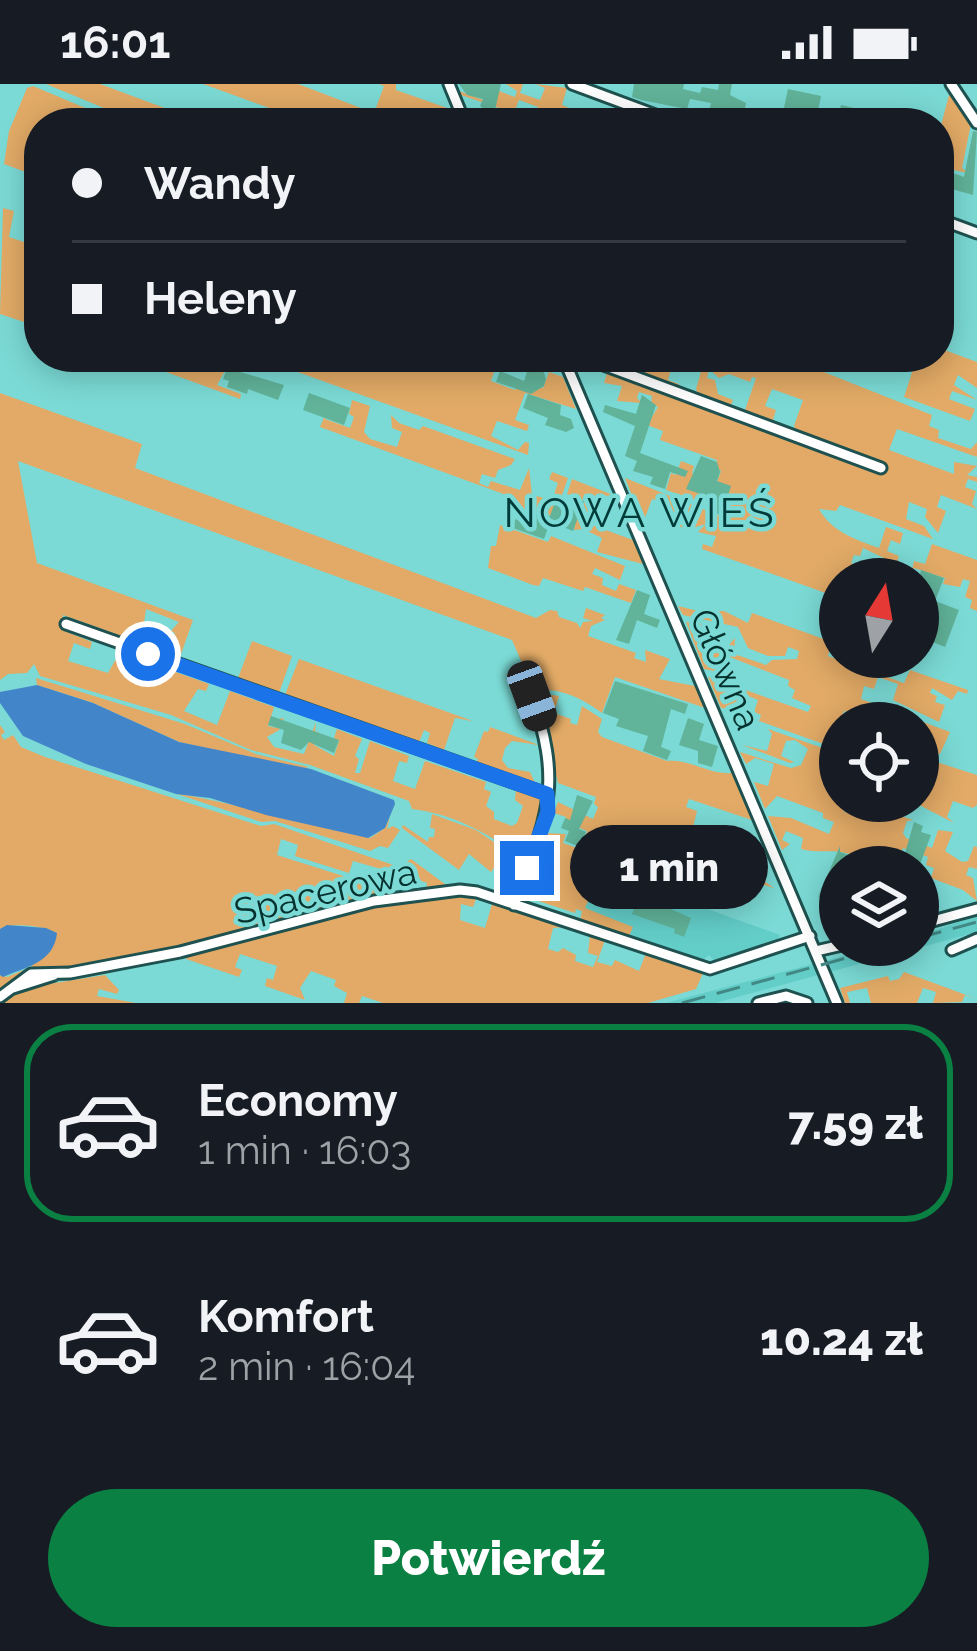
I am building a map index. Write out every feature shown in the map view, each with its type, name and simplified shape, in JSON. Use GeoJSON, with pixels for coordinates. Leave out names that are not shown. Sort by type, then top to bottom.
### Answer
{"type":"FeatureCollection","features":[{"type":"Feature","properties":{"kind":"street"},"geometry":{"type":"LineString","coordinates":[[572,84],[637,108]]}},
{"type":"Feature","properties":{"kind":"street"},"geometry":{"type":"LineString","coordinates":[[950,84],[975,116]]}},
{"type":"Feature","properties":{"kind":"street","name":"Główna"},"geometry":{"type":"LineString","coordinates":[[569,372],[837,1003]]}},
{"type":"Feature","properties":{"kind":"street"},"geometry":{"type":"LineString","coordinates":[[624,372],[881,467]]}},
{"type":"Feature","properties":{"kind":"street"},"geometry":{"type":"LineString","coordinates":[[66,625],[547,794]]}},
{"type":"Feature","properties":{"kind":"street"},"geometry":{"type":"LineString","coordinates":[[514,905],[548,812],[551,778],[549,749],[532,696]]}},
{"type":"Feature","properties":{"kind":"street","name":"Spacerowa"},"geometry":{"type":"LineString","coordinates":[[0,997],[54,975],[180,952],[374,902],[466,890],[710,969],[810,936]]}},
{"type":"Feature","properties":{"kind":"street"},"geometry":{"type":"LineString","coordinates":[[939,919],[977,909]]}},
{"type":"Feature","properties":{"kind":"street"},"geometry":{"type":"LineString","coordinates":[[952,950],[977,939]]}},
{"type":"Feature","properties":{"kind":"street"},"geometry":{"type":"LineString","coordinates":[[758,1003],[786,996],[807,1003]]}},
{"type":"Feature","properties":{"kind":"shaded area"},"geometry":{"type":"Polygon","coordinates":[[[46,84],[100,84],[165,108],[104,108],[46,84]]]}},
{"type":"Feature","properties":{"kind":"shaded area"},"geometry":{"type":"Polygon","coordinates":[[[203,84],[298,84],[361,108],[269,108],[203,84]]]}},
{"type":"Feature","properties":{"kind":"shaded area"},"geometry":{"type":"Polygon","coordinates":[[[379,84],[396,84],[396,90],[447,108],[376,108],[384,86],[379,84]]]}},
{"type":"Feature","properties":{"kind":"shaded area"},"geometry":{"type":"Polygon","coordinates":[[[506,84],[523,84],[520,93],[540,100],[545,88],[535,84],[567,88],[562,105],[569,108],[538,108],[519,100],[516,108],[499,108],[459,91],[494,104],[499,91],[515,97],[517,91],[506,84]]]}},
{"type":"Feature","properties":{"kind":"shaded area"},"geometry":{"type":"Polygon","coordinates":[[[33,86],[85,108],[24,108],[24,171],[4,164],[9,131],[27,88],[33,86]]]}},
{"type":"Feature","properties":{"kind":"shaded area"},"geometry":{"type":"Polygon","coordinates":[[[950,91],[971,124],[962,168],[968,173],[954,170],[954,108],[946,108],[950,91]]]}},
{"type":"Feature","properties":{"kind":"shaded area"},"geometry":{"type":"Polygon","coordinates":[[[3,208],[14,211],[9,237],[24,242],[24,322],[0,314],[3,208]]]}},
{"type":"Feature","properties":{"kind":"shaded area"},"geometry":{"type":"Polygon","coordinates":[[[954,354],[977,362],[977,388],[958,375],[954,385],[977,400],[952,391],[949,399],[975,409],[970,421],[904,397],[912,372],[954,372],[954,354]]]}},
{"type":"Feature","properties":{"kind":"shaded area"},"geometry":{"type":"Polygon","coordinates":[[[166,372],[224,372],[217,385],[241,394],[240,399],[166,372]]]}},
{"type":"Feature","properties":{"kind":"shaded area"},"geometry":{"type":"Polygon","coordinates":[[[298,372],[494,372],[491,381],[515,390],[519,380],[543,388],[549,372],[563,377],[576,409],[525,393],[515,420],[529,425],[527,431],[497,421],[491,436],[518,450],[529,443],[528,455],[298,372]]]}},
{"type":"Feature","properties":{"kind":"shaded area"},"geometry":{"type":"Polygon","coordinates":[[[607,372],[882,471],[884,463],[797,432],[794,426],[803,400],[772,389],[765,406],[776,410],[772,423],[744,413],[756,378],[750,382],[729,374],[719,378],[712,372],[824,372],[932,415],[929,426],[939,430],[938,438],[971,449],[977,442],[977,457],[897,429],[889,450],[954,474],[954,462],[977,466],[967,475],[977,477],[977,482],[968,479],[965,487],[976,491],[972,504],[977,509],[941,495],[937,507],[946,511],[938,533],[925,517],[927,509],[909,502],[906,519],[924,526],[933,539],[840,505],[836,511],[819,509],[837,529],[879,548],[886,527],[903,533],[900,544],[891,540],[887,551],[898,558],[884,558],[863,548],[853,558],[819,558],[819,591],[702,549],[703,544],[712,547],[716,536],[698,532],[706,524],[689,529],[672,525],[673,519],[663,511],[664,502],[652,499],[643,523],[625,478],[723,517],[726,505],[715,502],[713,506],[666,490],[681,461],[694,466],[692,473],[717,482],[721,471],[715,468],[717,460],[660,440],[663,431],[647,425],[658,407],[651,403],[652,396],[639,392],[642,403],[617,401],[622,386],[604,383],[607,372]]]}},
{"type":"Feature","properties":{"kind":"shaded area"},"geometry":{"type":"Polygon","coordinates":[[[634,372],[670,372],[668,380],[679,384],[678,388],[634,372]]]}},
{"type":"Feature","properties":{"kind":"shaded area"},"geometry":{"type":"Polygon","coordinates":[[[701,372],[708,372],[707,378],[715,380],[718,394],[733,400],[730,407],[698,395],[701,372]]]}},
{"type":"Feature","properties":{"kind":"shaded area"},"geometry":{"type":"Polygon","coordinates":[[[0,393],[142,444],[135,468],[536,618],[557,611],[559,617],[580,628],[583,622],[593,621],[583,618],[586,608],[605,615],[601,618],[605,620],[591,626],[588,636],[636,653],[634,658],[646,662],[645,650],[670,659],[659,679],[695,686],[705,708],[615,677],[602,713],[570,695],[534,691],[512,640],[18,461],[37,563],[193,620],[180,657],[161,650],[164,639],[173,638],[171,631],[179,622],[146,609],[141,643],[63,615],[62,630],[92,642],[90,649],[74,643],[68,661],[108,673],[120,652],[209,684],[206,691],[198,689],[184,711],[217,725],[230,691],[274,707],[268,726],[276,728],[280,718],[284,719],[279,730],[267,737],[274,747],[304,754],[316,722],[319,733],[314,745],[334,756],[337,729],[362,739],[355,773],[360,773],[370,741],[409,756],[407,763],[399,761],[393,781],[415,789],[425,761],[486,782],[484,789],[491,792],[486,806],[494,812],[494,819],[512,826],[517,823],[523,806],[515,800],[516,789],[540,799],[543,813],[526,860],[469,826],[412,809],[409,801],[310,765],[251,750],[171,715],[40,676],[34,664],[27,673],[8,674],[0,680],[0,393]]]}},
{"type":"Feature","properties":{"kind":"shaded area"},"geometry":{"type":"Polygon","coordinates":[[[352,400],[370,406],[364,432],[370,439],[397,447],[402,432],[392,428],[391,415],[399,423],[419,430],[423,426],[515,459],[498,470],[495,478],[482,474],[479,483],[488,487],[491,481],[520,490],[529,468],[532,495],[552,500],[558,483],[549,479],[552,472],[568,478],[561,498],[570,502],[569,508],[583,513],[584,500],[567,494],[572,479],[613,495],[596,497],[601,513],[592,525],[633,540],[643,564],[597,552],[602,538],[574,530],[575,525],[537,510],[532,519],[504,513],[509,496],[320,427],[325,415],[350,428],[352,400]]]}},
{"type":"Feature","properties":{"kind":"shaded area"},"geometry":{"type":"Polygon","coordinates":[[[500,525],[548,542],[551,536],[625,566],[620,580],[595,568],[592,574],[616,591],[619,584],[636,590],[631,603],[543,578],[539,586],[533,585],[488,568],[500,525]]]}},
{"type":"Feature","properties":{"kind":"shaded area"},"geometry":{"type":"Polygon","coordinates":[[[932,544],[977,560],[977,611],[965,597],[970,581],[963,579],[960,587],[943,584],[939,558],[927,558],[932,544]]]}},
{"type":"Feature","properties":{"kind":"shaded area"},"geometry":{"type":"Polygon","coordinates":[[[678,606],[724,611],[748,623],[752,613],[819,637],[819,678],[878,678],[874,689],[864,686],[861,699],[869,702],[819,702],[819,742],[759,721],[761,715],[754,712],[758,700],[741,693],[732,709],[721,708],[708,677],[808,712],[811,706],[792,698],[795,690],[788,686],[789,680],[727,656],[720,672],[704,669],[686,622],[715,625],[710,640],[728,646],[735,638],[734,654],[766,665],[772,660],[797,659],[799,651],[788,647],[785,656],[768,656],[748,648],[738,627],[683,615],[678,606]]]}},
{"type":"Feature","properties":{"kind":"shaded area"},"geometry":{"type":"Polygon","coordinates":[[[252,641],[292,656],[279,693],[238,678],[252,641]]]}},
{"type":"Feature","properties":{"kind":"shaded area"},"geometry":{"type":"Polygon","coordinates":[[[299,659],[473,721],[455,718],[444,750],[427,743],[430,733],[424,730],[419,742],[292,698],[285,695],[299,659]]]}},
{"type":"Feature","properties":{"kind":"shaded area"},"geometry":{"type":"Polygon","coordinates":[[[36,678],[185,724],[256,754],[309,767],[300,769],[179,742],[93,703],[37,685],[36,678]]]}},
{"type":"Feature","properties":{"kind":"shaded area"},"geometry":{"type":"Polygon","coordinates":[[[881,678],[904,683],[906,678],[933,678],[968,690],[967,694],[958,691],[952,700],[932,688],[935,702],[897,702],[893,700],[898,684],[881,678]]]}},
{"type":"Feature","properties":{"kind":"shaded area"},"geometry":{"type":"Polygon","coordinates":[[[37,685],[93,703],[179,742],[311,769],[395,804],[385,828],[368,838],[210,798],[176,794],[86,764],[23,736],[0,703],[0,692],[37,685]]]}},
{"type":"Feature","properties":{"kind":"shaded area"},"geometry":{"type":"Polygon","coordinates":[[[559,696],[554,713],[571,719],[570,723],[577,725],[582,706],[602,719],[598,732],[602,737],[667,761],[732,773],[752,820],[689,799],[686,807],[697,811],[693,827],[747,838],[751,850],[731,849],[726,860],[690,852],[655,830],[649,843],[774,888],[705,866],[691,902],[647,888],[629,896],[600,880],[603,868],[585,908],[633,927],[629,936],[580,921],[582,911],[575,913],[526,897],[539,865],[534,860],[544,833],[566,834],[563,843],[583,850],[587,831],[554,813],[558,802],[593,819],[598,807],[596,797],[558,783],[538,699],[559,696]]]}},
{"type":"Feature","properties":{"kind":"shaded area"},"geometry":{"type":"Polygon","coordinates":[[[0,725],[4,740],[13,735],[21,747],[45,757],[261,826],[274,824],[399,867],[411,859],[449,887],[426,891],[427,883],[410,877],[406,888],[378,883],[381,869],[353,861],[349,873],[295,856],[298,845],[281,839],[277,855],[400,894],[123,960],[27,972],[0,992],[0,975],[7,977],[31,967],[56,933],[28,926],[0,929],[0,725]]]}},
{"type":"Feature","properties":{"kind":"shaded area"},"geometry":{"type":"Polygon","coordinates":[[[490,727],[539,745],[512,741],[502,760],[508,768],[530,772],[537,787],[476,765],[474,757],[490,727]]]}},
{"type":"Feature","properties":{"kind":"shaded area"},"geometry":{"type":"Polygon","coordinates":[[[939,728],[950,732],[939,754],[939,728]]]}},
{"type":"Feature","properties":{"kind":"shaded area"},"geometry":{"type":"Polygon","coordinates":[[[768,729],[819,747],[819,812],[777,796],[765,809],[754,782],[768,786],[774,764],[755,758],[746,764],[740,752],[791,768],[801,765],[808,749],[795,740],[786,741],[781,756],[794,762],[790,763],[742,745],[767,751],[772,734],[768,729]]]}},
{"type":"Feature","properties":{"kind":"shaded area"},"geometry":{"type":"Polygon","coordinates":[[[939,763],[977,775],[977,805],[973,808],[953,801],[947,817],[954,823],[939,815],[939,763]]]}},
{"type":"Feature","properties":{"kind":"shaded area"},"geometry":{"type":"Polygon","coordinates":[[[174,793],[370,838],[385,828],[390,817],[387,829],[400,830],[388,848],[370,851],[174,793]]]}},
{"type":"Feature","properties":{"kind":"shaded area"},"geometry":{"type":"Polygon","coordinates":[[[432,814],[476,830],[521,860],[515,867],[498,862],[491,872],[469,854],[459,870],[402,828],[428,842],[434,837],[432,814]]]}},
{"type":"Feature","properties":{"kind":"shaded area"},"geometry":{"type":"Polygon","coordinates":[[[768,816],[791,818],[829,834],[834,822],[907,822],[906,838],[927,846],[819,846],[819,851],[814,851],[801,849],[803,838],[786,831],[782,840],[790,844],[782,850],[768,816]]]}},
{"type":"Feature","properties":{"kind":"shaded area"},"geometry":{"type":"Polygon","coordinates":[[[938,830],[953,832],[945,851],[962,862],[977,847],[977,869],[969,867],[966,875],[973,878],[977,901],[939,881],[939,846],[933,846],[938,830]]]}},
{"type":"Feature","properties":{"kind":"shaded area"},"geometry":{"type":"Polygon","coordinates":[[[601,864],[652,889],[780,935],[777,941],[715,962],[709,955],[703,960],[580,921],[601,864]]]}},
{"type":"Feature","properties":{"kind":"shaded area"},"geometry":{"type":"Polygon","coordinates":[[[463,895],[476,899],[473,907],[461,904],[460,920],[485,928],[492,904],[564,927],[553,928],[548,949],[558,952],[563,948],[576,955],[575,961],[593,967],[598,956],[588,953],[590,935],[605,940],[597,962],[612,966],[615,960],[639,971],[646,953],[704,971],[696,989],[648,1003],[383,1003],[362,996],[359,1003],[344,1003],[347,993],[334,986],[336,980],[311,971],[300,988],[305,1000],[265,986],[267,978],[273,980],[277,966],[240,954],[235,967],[242,970],[239,977],[186,959],[187,954],[386,904],[463,895]]]}},
{"type":"Feature","properties":{"kind":"shaded area"},"geometry":{"type":"Polygon","coordinates":[[[977,916],[977,932],[939,942],[939,929],[977,916]]]}},
{"type":"Feature","properties":{"kind":"shaded area"},"geometry":{"type":"Polygon","coordinates":[[[7,925],[57,933],[44,957],[3,977],[0,929],[7,925]]]}},
{"type":"Feature","properties":{"kind":"shaded area"},"geometry":{"type":"Polygon","coordinates":[[[819,962],[819,966],[852,966],[715,1003],[666,1003],[819,962]]]}},
{"type":"Feature","properties":{"kind":"shaded area"},"geometry":{"type":"Polygon","coordinates":[[[904,972],[977,999],[965,995],[962,1002],[933,1003],[936,992],[923,988],[917,1003],[871,1003],[867,988],[847,992],[850,1003],[845,1003],[840,988],[888,976],[890,981],[899,979],[904,972]]]}},
{"type":"Feature","properties":{"kind":"shaded area"},"geometry":{"type":"Polygon","coordinates":[[[105,975],[119,990],[117,994],[99,989],[97,996],[136,1003],[0,1003],[29,987],[105,975]]]}},
{"type":"Feature","properties":{"kind":"building"},"geometry":{"type":"Polygon","coordinates":[[[459,84],[501,84],[495,108],[482,108],[483,99],[467,95],[459,84]]]}},
{"type":"Feature","properties":{"kind":"building"},"geometry":{"type":"Polygon","coordinates":[[[634,84],[684,84],[683,89],[700,93],[702,87],[718,90],[719,84],[732,84],[730,95],[746,103],[745,108],[710,108],[711,103],[690,99],[687,108],[682,108],[632,97],[634,84]]]}},
{"type":"Feature","properties":{"kind":"building"},"geometry":{"type":"Polygon","coordinates":[[[788,89],[821,96],[819,108],[784,108],[788,89]]]}},
{"type":"Feature","properties":{"kind":"building"},"geometry":{"type":"Polygon","coordinates":[[[973,131],[977,132],[973,195],[954,190],[954,173],[964,177],[973,131]]]}},
{"type":"Feature","properties":{"kind":"building"},"geometry":{"type":"Polygon","coordinates":[[[226,372],[240,372],[284,385],[278,400],[227,387],[229,381],[223,379],[226,372]]]}},
{"type":"Feature","properties":{"kind":"building"},"geometry":{"type":"Polygon","coordinates":[[[500,372],[524,381],[527,372],[544,372],[546,379],[531,394],[496,382],[500,372]]]}},
{"type":"Feature","properties":{"kind":"building"},"geometry":{"type":"Polygon","coordinates":[[[309,393],[350,408],[344,425],[303,410],[309,393]]]}},
{"type":"Feature","properties":{"kind":"building"},"geometry":{"type":"Polygon","coordinates":[[[528,394],[561,405],[560,415],[571,419],[574,428],[566,432],[545,425],[548,418],[523,408],[528,394]]]}},
{"type":"Feature","properties":{"kind":"building"},"geometry":{"type":"Polygon","coordinates":[[[642,395],[656,405],[640,453],[688,471],[685,477],[670,472],[665,489],[650,484],[653,477],[633,471],[637,461],[625,456],[635,426],[603,412],[605,405],[636,414],[642,395]]]}},
{"type":"Feature","properties":{"kind":"building"},"geometry":{"type":"Polygon","coordinates":[[[701,456],[717,462],[717,481],[731,486],[722,515],[713,512],[717,500],[686,489],[701,456]]]}},
{"type":"Feature","properties":{"kind":"building"},"geometry":{"type":"Polygon","coordinates":[[[572,497],[584,501],[573,531],[550,522],[544,539],[513,528],[515,519],[531,525],[536,510],[550,516],[556,499],[570,504],[572,497]]]}},
{"type":"Feature","properties":{"kind":"building"},"geometry":{"type":"Polygon","coordinates":[[[637,590],[650,595],[644,614],[660,620],[657,628],[637,620],[629,644],[616,640],[637,590]]]}},
{"type":"Feature","properties":{"kind":"building"},"geometry":{"type":"Polygon","coordinates":[[[939,602],[959,610],[945,647],[939,645],[939,602]]]}},
{"type":"Feature","properties":{"kind":"building"},"geometry":{"type":"Polygon","coordinates":[[[615,681],[688,704],[685,714],[671,709],[661,747],[671,751],[667,760],[643,751],[648,736],[616,726],[619,719],[603,713],[615,681]]]}},
{"type":"Feature","properties":{"kind":"building"},"geometry":{"type":"Polygon","coordinates":[[[271,716],[339,740],[334,753],[309,742],[301,750],[281,743],[284,730],[268,725],[271,716]]]}},
{"type":"Feature","properties":{"kind":"building"},"geometry":{"type":"Polygon","coordinates":[[[688,718],[704,724],[699,740],[718,746],[712,767],[698,763],[698,751],[679,745],[688,718]]]}},
{"type":"Feature","properties":{"kind":"building"},"geometry":{"type":"Polygon","coordinates":[[[577,795],[593,801],[579,829],[586,832],[580,847],[565,841],[569,831],[561,828],[565,818],[570,820],[577,795]]]}},
{"type":"Feature","properties":{"kind":"building"},"geometry":{"type":"Polygon","coordinates":[[[914,822],[923,826],[921,832],[931,835],[927,846],[907,846],[914,822]]]}},
{"type":"Feature","properties":{"kind":"building"},"geometry":{"type":"Polygon","coordinates":[[[639,895],[691,918],[684,937],[674,933],[675,929],[632,914],[639,895]]]}},
{"type":"Feature","properties":{"kind":"railway"},"geometry":{"type":"LineString","coordinates":[[939,932],[977,922]]}},
{"type":"Feature","properties":{"kind":"railway"},"geometry":{"type":"LineString","coordinates":[[682,1003],[819,966]]}},
{"type":"Feature","properties":{"kind":"district","name":"NOWA WIEŚ"},"geometry":{"type":"Point","coordinates":[640,512]}},
{"type":"Feature","properties":{"kind":"route"},"geometry":{"type":"LineString","coordinates":[[148,654],[547,794],[548,812],[527,868]]}}]}
